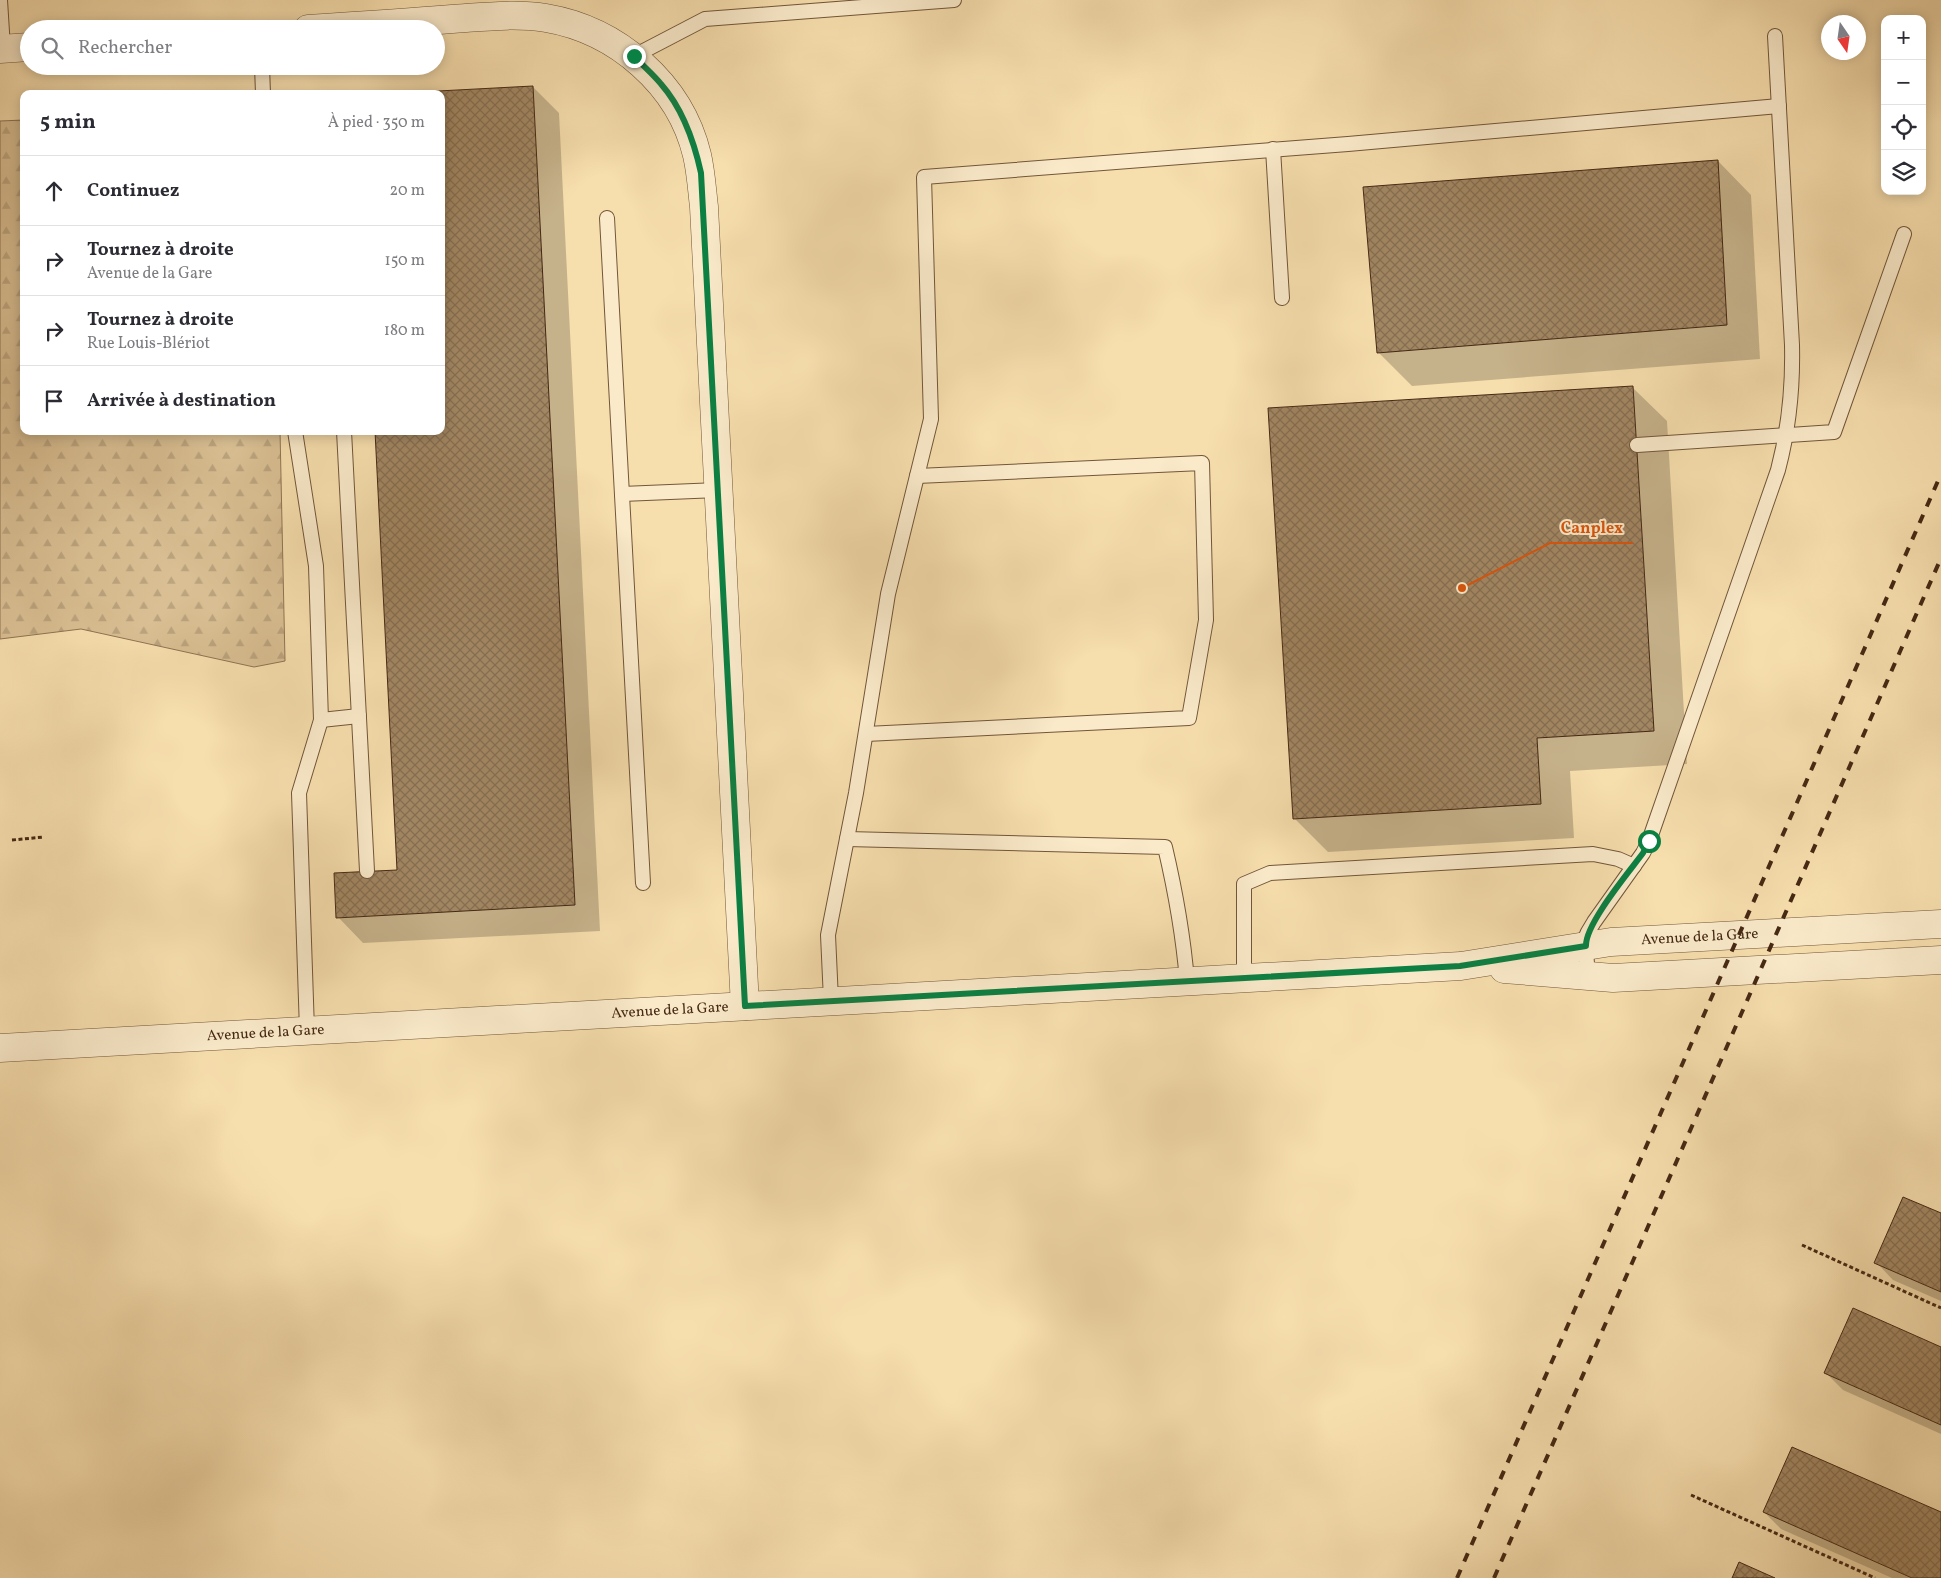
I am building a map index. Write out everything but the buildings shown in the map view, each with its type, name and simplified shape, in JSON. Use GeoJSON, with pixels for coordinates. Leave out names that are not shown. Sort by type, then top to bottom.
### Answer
{"type":"FeatureCollection","features":[{"type":"Feature","properties":{"kind":"street"},"geometry":{"type":"LineString","coordinates":[[445,21],[525,16],[564,21],[582,27],[618,45],[634,56],[662,84],[678,108],[691,135],[701,173],[745,1006]]}},
{"type":"Feature","properties":{"kind":"street","name":"Avenue de la Gare"},"geometry":{"type":"LineString","coordinates":[[0,1048],[1460,966],[1621,941],[1941,924]]}},
{"type":"Feature","properties":{"kind":"street","name":"Avenue de la Gare"},"geometry":{"type":"LineString","coordinates":[[1460,966],[1613,978],[1941,960]]}},
{"type":"Feature","properties":{"kind":"lane"},"geometry":{"type":"LineString","coordinates":[[0,0],[10,48]]}},
{"type":"Feature","properties":{"kind":"lane"},"geometry":{"type":"LineString","coordinates":[[634,56],[705,19],[952,0]]}},
{"type":"Feature","properties":{"kind":"lane"},"geometry":{"type":"LineString","coordinates":[[1588,976],[1586,939],[1594,922],[1634,866],[1649,841],[1778,470],[1786,435],[1792,395],[1792,361],[1775,36]]}},
{"type":"Feature","properties":{"kind":"lane"},"geometry":{"type":"LineString","coordinates":[[262,75],[263,90]]}},
{"type":"Feature","properties":{"kind":"lane"},"geometry":{"type":"LineString","coordinates":[[831,1000],[828,970],[828,935],[866,734],[888,594],[931,419],[924,178],[1779,106]]}},
{"type":"Feature","properties":{"kind":"lane"},"geometry":{"type":"LineString","coordinates":[[1272,149],[1282,298]]}},
{"type":"Feature","properties":{"kind":"lane"},"geometry":{"type":"LineString","coordinates":[[607,218],[643,882]]}},
{"type":"Feature","properties":{"kind":"lane"},"geometry":{"type":"LineString","coordinates":[[1637,445],[1834,432],[1904,234]]}},
{"type":"Feature","properties":{"kind":"lane"},"geometry":{"type":"LineString","coordinates":[[296,435],[316,566],[321,720],[299,793],[307,1030]]}},
{"type":"Feature","properties":{"kind":"lane"},"geometry":{"type":"LineString","coordinates":[[344,435],[367,872]]}},
{"type":"Feature","properties":{"kind":"lane"},"geometry":{"type":"LineString","coordinates":[[866,734],[1189,718],[1206,620],[1202,463],[917,476]]}},
{"type":"Feature","properties":{"kind":"lane"},"geometry":{"type":"LineString","coordinates":[[622,494],[718,490]]}},
{"type":"Feature","properties":{"kind":"lane"},"geometry":{"type":"LineString","coordinates":[[321,720],[359,716]]}},
{"type":"Feature","properties":{"kind":"lane"},"geometry":{"type":"LineString","coordinates":[[847,839],[1164,847],[1179,912],[1187,981]]}},
{"type":"Feature","properties":{"kind":"lane"},"geometry":{"type":"LineString","coordinates":[[1244,978],[1244,884],[1270,872],[1592,854],[1618,859],[1634,866]]}},
{"type":"Feature","properties":{"kind":"path"},"geometry":{"type":"LineString","coordinates":[[12,840],[44,837]]}},
{"type":"Feature","properties":{"kind":"path"},"geometry":{"type":"LineString","coordinates":[[1802,1245],[1941,1308]]}},
{"type":"Feature","properties":{"kind":"path"},"geometry":{"type":"LineString","coordinates":[[1691,1495],[1874,1578]]}},
{"type":"Feature","properties":{"kind":"green space"},"geometry":{"type":"Polygon","coordinates":[[[20,120],[20,435],[280,435],[285,661],[254,667],[81,629],[0,639],[0,121],[20,120]]]}},
{"type":"Feature","properties":{"kind":"railway"},"geometry":{"type":"LineString","coordinates":[[1457,1578],[1941,474]]}},
{"type":"Feature","properties":{"kind":"railway"},"geometry":{"type":"LineString","coordinates":[[1494,1578],[1941,558]]}},
{"type":"Feature","properties":{"kind":"place","name":"Canplex"},"geometry":{"type":"Point","coordinates":[1462,588]}},
{"type":"Feature","properties":{"kind":"route"},"geometry":{"type":"LineString","coordinates":[[634,56],[662,84],[683,117],[697,153],[701,173],[745,1006],[1460,966],[1586,946],[1588,932],[1594,922],[1643,853],[1649,841]]}}]}
